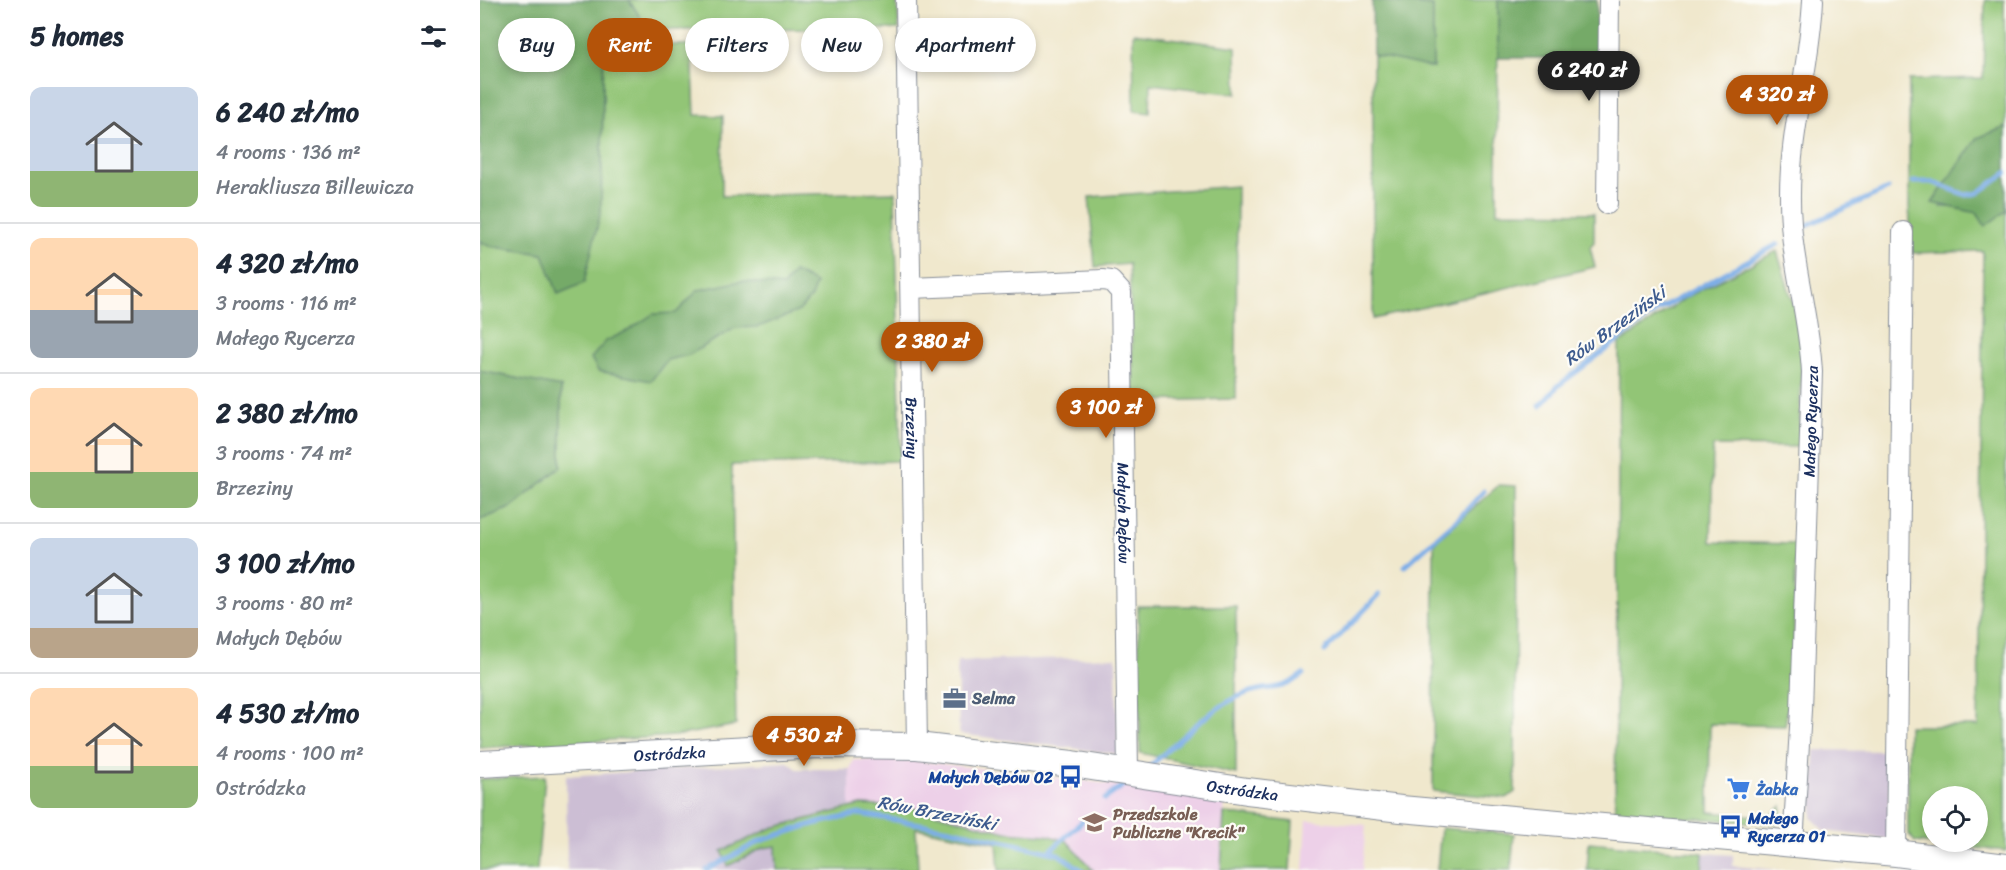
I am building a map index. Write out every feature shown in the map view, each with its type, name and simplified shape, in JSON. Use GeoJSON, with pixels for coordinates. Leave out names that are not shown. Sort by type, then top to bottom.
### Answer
{"type":"FeatureCollection","features":[{"type":"Feature","properties":{"kind":"street","name":"Brzeziny"},"geometry":{"type":"LineString","coordinates":[[906,0],[917,746]]}},
{"type":"Feature","properties":{"kind":"street"},"geometry":{"type":"LineString","coordinates":[[1607,204],[1609,0]]}},
{"type":"Feature","properties":{"kind":"street","name":"Małego Rycerza"},"geometry":{"type":"LineString","coordinates":[[1792,845],[1801,710],[1812,372],[1810,332],[1794,251],[1790,201],[1791,166],[1813,0]]}},
{"type":"Feature","properties":{"kind":"street"},"geometry":{"type":"LineString","coordinates":[[1896,854],[1903,232]]}},
{"type":"Feature","properties":{"kind":"street","name":"Małych Dębów"},"geometry":{"type":"LineString","coordinates":[[911,288],[1103,280],[1118,286],[1122,301],[1128,772]]}},
{"type":"Feature","properties":{"kind":"street","name":"Ostródzka"},"geometry":{"type":"LineString","coordinates":[[480,764],[819,745],[917,746],[1128,772],[1247,791],[1401,809],[1896,854],[2006,867]]}},
{"type":"Feature","properties":{"kind":"shaded area"},"geometry":{"type":"Polygon","coordinates":[[[1116,657],[1118,754],[959,734],[957,661],[1116,657]]]}},
{"type":"Feature","properties":{"kind":"shaded area"},"geometry":{"type":"Polygon","coordinates":[[[1815,750],[1890,751],[1888,839],[1825,831],[1812,818],[1815,750]]]}},
{"type":"Feature","properties":{"kind":"shaded area","name":"Przedszkole Publiczne \"Krecik\""},"geometry":{"type":"Polygon","coordinates":[[[854,760],[918,761],[1225,798],[1221,870],[1093,870],[1067,841],[1006,832],[915,808],[850,807],[850,769],[854,760]]]}},
{"type":"Feature","properties":{"kind":"shaded area"},"geometry":{"type":"Polygon","coordinates":[[[788,762],[797,769],[850,769],[850,807],[772,828],[728,865],[763,848],[776,846],[777,870],[567,870],[566,776],[788,762]]]}},
{"type":"Feature","properties":{"kind":"shaded area"},"geometry":{"type":"Polygon","coordinates":[[[1307,820],[1366,825],[1362,870],[1304,870],[1307,820]]]}},
{"type":"Feature","properties":{"kind":"shaded area"},"geometry":{"type":"Polygon","coordinates":[[[1703,853],[1733,855],[1733,866],[1781,870],[1702,870],[1703,853]]]}},
{"type":"Feature","properties":{"kind":"green space"},"geometry":{"type":"Polygon","coordinates":[[[480,0],[629,0],[641,18],[587,18],[587,72],[603,72],[601,211],[584,283],[558,294],[543,254],[489,246],[480,241],[480,0]]]}},
{"type":"Feature","properties":{"kind":"green space"},"geometry":{"type":"Polygon","coordinates":[[[629,0],[897,0],[898,18],[895,18],[895,29],[883,29],[883,18],[801,18],[801,29],[789,29],[789,18],[685,18],[685,30],[673,30],[673,18],[641,18],[629,0]]]}},
{"type":"Feature","properties":{"kind":"green space"},"geometry":{"type":"Polygon","coordinates":[[[1372,0],[1433,6],[1433,68],[1373,55],[1372,0]]]}},
{"type":"Feature","properties":{"kind":"green space"},"geometry":{"type":"Polygon","coordinates":[[[1393,0],[1498,0],[1497,212],[1594,213],[1594,242],[1590,247],[1595,267],[1373,319],[1373,55],[1433,67],[1433,6],[1393,0]]]}},
{"type":"Feature","properties":{"kind":"green space"},"geometry":{"type":"Polygon","coordinates":[[[1498,0],[1597,0],[1596,58],[1498,58],[1498,0]]]}},
{"type":"Feature","properties":{"kind":"green space"},"geometry":{"type":"Polygon","coordinates":[[[1985,0],[2004,0],[2006,127],[1977,138],[1941,207],[2006,207],[2006,851],[1988,849],[1988,786],[1922,786],[1922,843],[1915,842],[1908,833],[1908,726],[1978,726],[1983,251],[1912,253],[1909,206],[1909,80],[1983,78],[1985,0]]]}},
{"type":"Feature","properties":{"kind":"green space"},"geometry":{"type":"Polygon","coordinates":[[[1133,33],[1236,47],[1237,94],[1151,84],[1150,113],[1134,111],[1133,33]]]}},
{"type":"Feature","properties":{"kind":"green space"},"geometry":{"type":"Polygon","coordinates":[[[673,45],[685,45],[685,72],[693,72],[695,115],[723,116],[722,196],[895,192],[901,461],[732,465],[736,725],[675,736],[480,748],[480,520],[510,508],[561,467],[561,387],[480,371],[480,241],[489,246],[543,254],[601,211],[603,72],[673,72],[673,45]]]}},
{"type":"Feature","properties":{"kind":"green space"},"geometry":{"type":"Polygon","coordinates":[[[2006,127],[2006,211],[1985,226],[1977,213],[1932,203],[1977,138],[2006,127]]]}},
{"type":"Feature","properties":{"kind":"green space"},"geometry":{"type":"Polygon","coordinates":[[[1237,186],[1236,399],[1134,401],[1129,264],[1095,267],[1089,197],[1237,186]]]}},
{"type":"Feature","properties":{"kind":"green space"},"geometry":{"type":"Polygon","coordinates":[[[1777,251],[1795,309],[1802,351],[1799,447],[1713,446],[1711,542],[1796,544],[1793,674],[1785,726],[1710,724],[1709,812],[1769,817],[1782,806],[1781,824],[1615,813],[1619,344],[1687,297],[1777,251]]]}},
{"type":"Feature","properties":{"kind":"green space"},"geometry":{"type":"Polygon","coordinates":[[[794,272],[816,283],[811,297],[799,311],[758,327],[735,328],[689,355],[667,360],[651,381],[598,371],[591,358],[606,341],[629,330],[653,314],[676,313],[698,290],[742,281],[783,286],[794,272]]]}},
{"type":"Feature","properties":{"kind":"green space"},"geometry":{"type":"Polygon","coordinates":[[[480,371],[561,387],[561,467],[510,508],[480,520],[480,371]]]}},
{"type":"Feature","properties":{"kind":"green space"},"geometry":{"type":"Polygon","coordinates":[[[1499,485],[1516,486],[1515,792],[1506,798],[1433,791],[1434,543],[1499,485]]]}},
{"type":"Feature","properties":{"kind":"green space"},"geometry":{"type":"Polygon","coordinates":[[[1138,606],[1236,606],[1236,774],[1140,753],[1138,606]]]}},
{"type":"Feature","properties":{"kind":"green space"},"geometry":{"type":"Polygon","coordinates":[[[545,776],[537,870],[480,870],[480,779],[545,776]]]}},
{"type":"Feature","properties":{"kind":"green space"},"geometry":{"type":"Polygon","coordinates":[[[861,805],[915,808],[1006,832],[1046,835],[1067,841],[1093,870],[999,870],[997,843],[916,828],[918,870],[777,870],[776,846],[763,848],[728,866],[722,851],[772,828],[861,805]]]}},
{"type":"Feature","properties":{"kind":"green space"},"geometry":{"type":"Polygon","coordinates":[[[1224,813],[1293,822],[1290,870],[1221,870],[1224,813]]]}},
{"type":"Feature","properties":{"kind":"green space"},"geometry":{"type":"Polygon","coordinates":[[[1441,828],[1514,834],[1511,870],[1437,870],[1441,828]]]}},
{"type":"Feature","properties":{"kind":"green space"},"geometry":{"type":"Polygon","coordinates":[[[1589,842],[1703,853],[1702,870],[1587,870],[1589,842]]]}},
{"type":"Feature","properties":{"kind":"waterway","name":"Rów Brzeziński"},"geometry":{"type":"LineString","coordinates":[[1913,182],[1932,182],[1966,195],[1978,193],[2006,173]]}},
{"type":"Feature","properties":{"kind":"waterway","name":"Rów Brzeziński"},"geometry":{"type":"LineString","coordinates":[[1805,226],[1888,189]]}},
{"type":"Feature","properties":{"kind":"waterway","name":"Rów Brzeziński"},"geometry":{"type":"LineString","coordinates":[[1540,406],[1559,385],[1658,310],[1778,244]]}},
{"type":"Feature","properties":{"kind":"waterway","name":"Rów Brzeziński"},"geometry":{"type":"LineString","coordinates":[[1405,566],[1460,517],[1484,491]]}},
{"type":"Feature","properties":{"kind":"waterway","name":"Rów Brzeziński"},"geometry":{"type":"LineString","coordinates":[[1325,651],[1379,595]]}},
{"type":"Feature","properties":{"kind":"waterway","name":"Rów Brzeziński"},"geometry":{"type":"LineString","coordinates":[[1148,768],[1194,726],[1233,699],[1256,690],[1287,684],[1303,674]]}},
{"type":"Feature","properties":{"kind":"waterway","name":"Rów Brzeziński"},"geometry":{"type":"LineString","coordinates":[[1105,799],[1128,782]]}},
{"type":"Feature","properties":{"kind":"waterway","name":"Rów Brzeziński"},"geometry":{"type":"LineString","coordinates":[[707,870],[760,841],[813,824],[860,814],[950,829],[1058,854],[1082,870]]}},
{"type":"Feature","properties":{"kind":"waterway","name":"Rów Brzeziński"},"geometry":{"type":"LineString","coordinates":[[1049,852],[1087,817]]}},
{"type":"Feature","properties":{"kind":"place","name":"Selma"},"geometry":{"type":"Point","coordinates":[954,698]}},
{"type":"Feature","properties":{"kind":"place","name":"Małych Dębów 02"},"geometry":{"type":"Point","coordinates":[1071,777]}},
{"type":"Feature","properties":{"kind":"place","name":"Żabka"},"geometry":{"type":"Point","coordinates":[1738,789]}},
{"type":"Feature","properties":{"kind":"place","name":"Przedszkole Publiczne \"Krecik\""},"geometry":{"type":"Point","coordinates":[1095,823]}},
{"type":"Feature","properties":{"kind":"place","name":"Małego Rycerza 01"},"geometry":{"type":"Point","coordinates":[1730,827]}}]}
